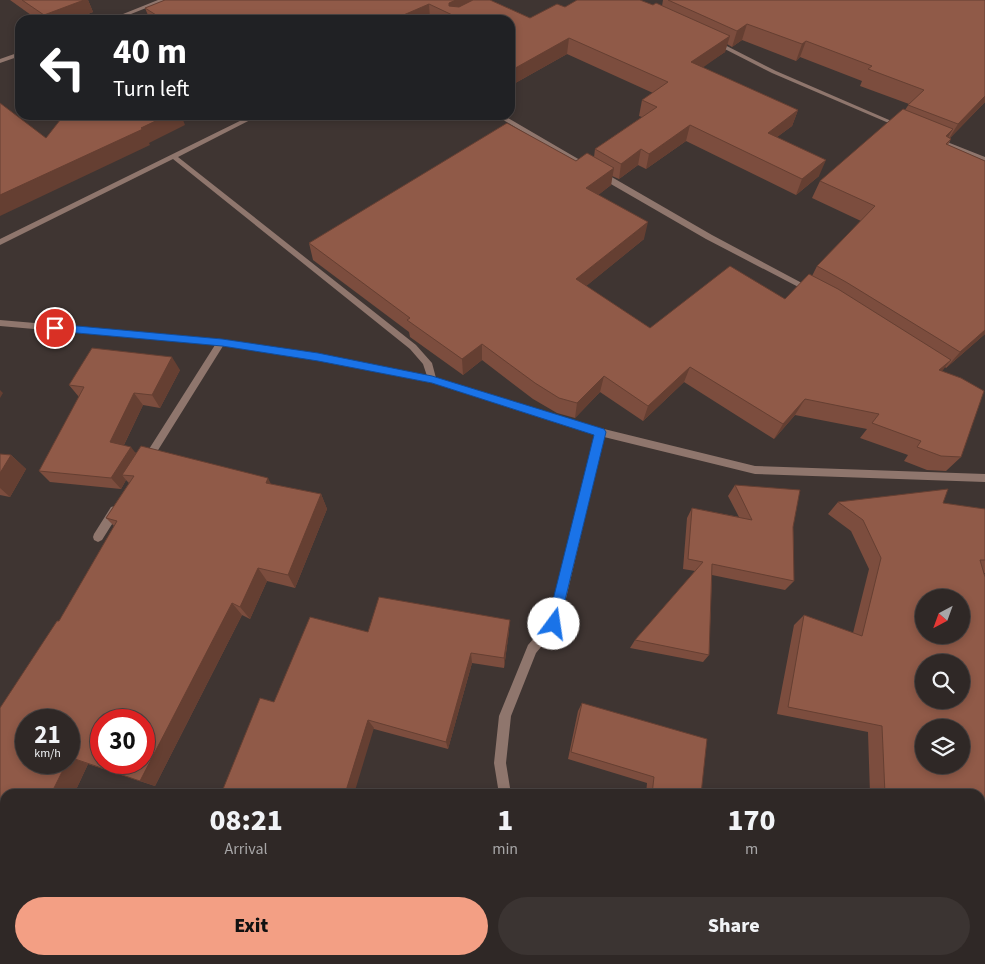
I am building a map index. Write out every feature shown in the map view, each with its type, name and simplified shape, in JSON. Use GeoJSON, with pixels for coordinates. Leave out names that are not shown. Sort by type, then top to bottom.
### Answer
{"type":"FeatureCollection","features":[{"type":"Feature","properties":{"kind":"street"},"geometry":{"type":"LineString","coordinates":[[124,15],[163,0]]}},
{"type":"Feature","properties":{"kind":"street"},"geometry":{"type":"LineString","coordinates":[[708,38],[774,72],[907,129]]}},
{"type":"Feature","properties":{"kind":"street"},"geometry":{"type":"LineString","coordinates":[[0,61],[15,56]]}},
{"type":"Feature","properties":{"kind":"street"},"geometry":{"type":"LineString","coordinates":[[0,242],[247,120]]}},
{"type":"Feature","properties":{"kind":"street"},"geometry":{"type":"LineString","coordinates":[[507,120],[709,238],[815,292]]}},
{"type":"Feature","properties":{"kind":"street"},"geometry":{"type":"LineString","coordinates":[[933,139],[985,159]]}},
{"type":"Feature","properties":{"kind":"street"},"geometry":{"type":"LineString","coordinates":[[173,156],[413,347],[429,364],[432,371],[432,380]]}},
{"type":"Feature","properties":{"kind":"street"},"geometry":{"type":"LineString","coordinates":[[0,323],[222,342],[318,357],[432,380],[600,432],[755,470],[985,478]]}},
{"type":"Feature","properties":{"kind":"street"},"geometry":{"type":"LineString","coordinates":[[141,469],[222,342]]}},
{"type":"Feature","properties":{"kind":"street"},"geometry":{"type":"LineString","coordinates":[[504,789],[500,763],[505,716],[532,649],[554,624],[600,432]]}},
{"type":"Feature","properties":{"kind":"street"},"geometry":{"type":"LineString","coordinates":[[98,537],[120,503]]}},
{"type":"Feature","properties":{"kind":"building"},"geometry":{"type":"Polygon","coordinates":[[[22,0],[84,0],[44,15],[22,0]]]}},
{"type":"Feature","properties":{"kind":"building"},"geometry":{"type":"Polygon","coordinates":[[[165,0],[456,0],[449,3],[449,6],[459,7],[473,0],[490,0],[530,18],[557,4],[565,7],[577,0],[640,0],[653,5],[656,3],[730,36],[691,62],[798,110],[768,133],[826,160],[802,179],[690,125],[649,154],[641,149],[621,164],[595,149],[657,107],[642,100],[668,82],[569,38],[515,68],[515,15],[452,15],[429,4],[404,15],[156,15],[145,8],[165,0]]]}},
{"type":"Feature","properties":{"kind":"building"},"geometry":{"type":"Polygon","coordinates":[[[668,0],[985,0],[985,96],[958,124],[908,105],[924,90],[868,69],[872,66],[806,41],[802,44],[747,24],[737,31],[668,0]]]}},
{"type":"Feature","properties":{"kind":"building"},"geometry":{"type":"Polygon","coordinates":[[[0,103],[15,114],[15,120],[22,120],[46,138],[60,120],[158,120],[141,128],[143,129],[0,195],[0,103]]]}},
{"type":"Feature","properties":{"kind":"building"},"geometry":{"type":"Polygon","coordinates":[[[903,109],[953,129],[946,136],[951,139],[946,144],[985,161],[985,330],[960,352],[817,266],[875,206],[820,181],[903,109]]]}},
{"type":"Feature","properties":{"kind":"building"},"geometry":{"type":"Polygon","coordinates":[[[507,123],[576,161],[587,153],[614,168],[586,188],[648,222],[576,279],[650,328],[730,266],[785,299],[809,274],[838,289],[951,360],[939,370],[961,378],[984,391],[961,457],[941,456],[917,447],[921,441],[872,423],[879,414],[805,399],[783,424],[690,367],[648,406],[604,376],[577,403],[559,398],[482,344],[462,359],[407,320],[410,318],[309,243],[507,123]]]}},
{"type":"Feature","properties":{"kind":"building"},"geometry":{"type":"Polygon","coordinates":[[[92,348],[172,357],[152,395],[134,393],[110,442],[131,447],[111,478],[39,471],[84,387],[69,385],[92,348]]]}},
{"type":"Feature","properties":{"kind":"building"},"geometry":{"type":"Polygon","coordinates":[[[141,446],[268,478],[266,483],[321,494],[288,575],[258,568],[240,607],[232,603],[155,752],[155,709],[90,709],[90,764],[80,761],[80,709],[15,709],[15,774],[61,774],[54,789],[0,789],[0,708],[57,621],[59,621],[117,521],[106,518],[134,476],[122,475],[141,446]]]}},
{"type":"Feature","properties":{"kind":"building"},"geometry":{"type":"Polygon","coordinates":[[[0,454],[11,455],[0,473],[0,454]]]}},
{"type":"Feature","properties":{"kind":"building"},"geometry":{"type":"Polygon","coordinates":[[[735,485],[800,490],[793,527],[794,581],[712,564],[709,655],[635,640],[703,562],[688,559],[692,508],[752,520],[735,485]]]}},
{"type":"Feature","properties":{"kind":"building"},"geometry":{"type":"Polygon","coordinates":[[[948,489],[943,503],[985,509],[985,560],[980,560],[985,577],[985,789],[885,789],[882,726],[788,707],[804,615],[862,636],[881,558],[863,520],[838,502],[948,489]]]}},
{"type":"Feature","properties":{"kind":"building"},"geometry":{"type":"Polygon","coordinates":[[[379,597],[510,620],[504,658],[471,653],[446,742],[368,720],[347,789],[223,789],[260,698],[274,702],[310,617],[368,632],[379,597]]]}},
{"type":"Feature","properties":{"kind":"building"},"geometry":{"type":"Polygon","coordinates":[[[582,703],[707,739],[702,789],[653,789],[654,777],[571,752],[582,703]]]}},
{"type":"Feature","properties":{"kind":"building"},"geometry":{"type":"Polygon","coordinates":[[[119,774],[144,774],[140,781],[119,774]]]}},
{"type":"Feature","properties":{"kind":"route"},"geometry":{"type":"LineString","coordinates":[[55,328],[222,342],[262,350],[318,357],[432,380],[600,432],[554,624]]}}]}
